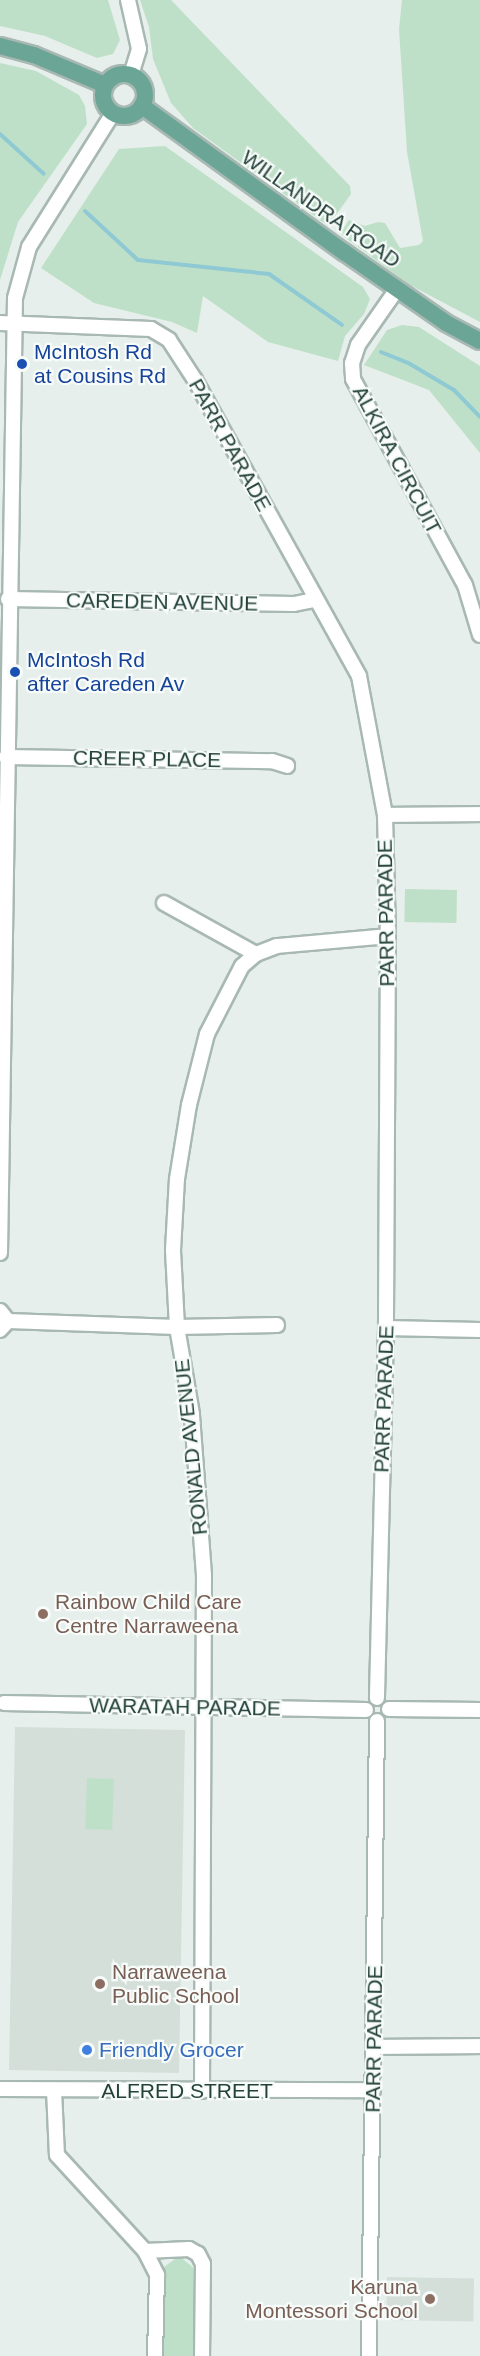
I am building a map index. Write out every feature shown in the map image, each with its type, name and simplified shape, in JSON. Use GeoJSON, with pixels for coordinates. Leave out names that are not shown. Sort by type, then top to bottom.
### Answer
{"type":"FeatureCollection","features":[{"type":"Feature","properties":{"kind":"main road"},"geometry":{"type":"LineString","coordinates":[[0,46],[34,55],[105,85]]}},
{"type":"Feature","properties":{"kind":"main road"},"geometry":{"type":"LineString","coordinates":[[116,75],[131,75],[144,88],[142,106],[126,116],[113,113],[103,101],[105,85],[116,75]]}},
{"type":"Feature","properties":{"kind":"main road","name":"WILLANDRA ROAD"},"geometry":{"type":"LineString","coordinates":[[142,106],[200,151],[397,289],[480,341]]}},
{"type":"Feature","properties":{"kind":"street"},"geometry":{"type":"LineString","coordinates":[[128,0],[139,49],[131,75]]}},
{"type":"Feature","properties":{"kind":"street"},"geometry":{"type":"LineString","coordinates":[[0,1253],[6,757],[7,323],[29,247],[113,113]]}},
{"type":"Feature","properties":{"kind":"street","name":"ALKIRA CIRCUIT"},"geometry":{"type":"LineString","coordinates":[[397,289],[358,345],[352,363],[353,379],[465,585],[480,635]]}},
{"type":"Feature","properties":{"kind":"street","name":"PARR PARADE"},"geometry":{"type":"LineString","coordinates":[[7,323],[151,329],[169,340],[195,380],[359,676],[385,815],[388,936],[386,1328],[377,1698]]}},
{"type":"Feature","properties":{"kind":"street","name":"CAREDEN AVENUE"},"geometry":{"type":"LineString","coordinates":[[6,592],[294,604],[315,600]]}},
{"type":"Feature","properties":{"kind":"street","name":"CREER PLACE"},"geometry":{"type":"LineString","coordinates":[[6,757],[272,761],[287,766]]}},
{"type":"Feature","properties":{"kind":"street"},"geometry":{"type":"LineString","coordinates":[[385,815],[480,814]]}},
{"type":"Feature","properties":{"kind":"street"},"geometry":{"type":"LineString","coordinates":[[164,903],[256,954],[277,946],[388,936]]}},
{"type":"Feature","properties":{"kind":"street","name":"RONALD AVENUE"},"geometry":{"type":"LineString","coordinates":[[202,2091],[204,1575],[192,1414],[177,1327],[176,1209],[189,1105],[207,1034],[242,966],[256,954]]}},
{"type":"Feature","properties":{"kind":"street"},"geometry":{"type":"LineString","coordinates":[[3,1321],[177,1327],[277,1325]]}},
{"type":"Feature","properties":{"kind":"street"},"geometry":{"type":"LineString","coordinates":[[386,1328],[480,1330]]}},
{"type":"Feature","properties":{"kind":"street"},"geometry":{"type":"LineString","coordinates":[[377,1698],[385,1701],[389,1709],[385,1719],[377,1721],[369,1718],[366,1710],[369,1702],[377,1698]]}},
{"type":"Feature","properties":{"kind":"street","name":"WARATAH PARADE"},"geometry":{"type":"LineString","coordinates":[[1,1704],[366,1710]]}},
{"type":"Feature","properties":{"kind":"street"},"geometry":{"type":"LineString","coordinates":[[389,1709],[480,1710]]}},
{"type":"Feature","properties":{"kind":"street","name":"PARR PARADE"},"geometry":{"type":"LineString","coordinates":[[369,2356],[375,2047],[377,1721]]}},
{"type":"Feature","properties":{"kind":"street"},"geometry":{"type":"LineString","coordinates":[[375,2047],[480,2046]]}},
{"type":"Feature","properties":{"kind":"street","name":"ALFRED STREET"},"geometry":{"type":"LineString","coordinates":[[0,2089],[373,2090]]}},
{"type":"Feature","properties":{"kind":"street"},"geometry":{"type":"LineString","coordinates":[[54,2090],[57,2155],[145,2251],[157,2275],[155,2356]]}},
{"type":"Feature","properties":{"kind":"street"},"geometry":{"type":"LineString","coordinates":[[145,2251],[189,2249],[198,2254],[204,2264],[202,2356]]}},
{"type":"Feature","properties":{"kind":"shaded area","name":"Narraweena Public School"},"geometry":{"type":"Polygon","coordinates":[[[15,1727],[185,1730],[179,2073],[9,2070],[15,1727]]]}},
{"type":"Feature","properties":{"kind":"shaded area","name":"Karuna Montessori School"},"geometry":{"type":"Polygon","coordinates":[[[387,2277],[474,2279],[473,2322],[386,2320],[387,2277]]]}},
{"type":"Feature","properties":{"kind":"green space"},"geometry":{"type":"Polygon","coordinates":[[[0,0],[108,0],[120,40],[113,54],[97,58],[45,36],[0,26],[0,0]]]}},
{"type":"Feature","properties":{"kind":"green space"},"geometry":{"type":"Polygon","coordinates":[[[140,0],[171,0],[350,186],[351,194],[328,226],[193,128],[171,103],[153,59],[149,27],[140,0]]]}},
{"type":"Feature","properties":{"kind":"green space"},"geometry":{"type":"Polygon","coordinates":[[[402,0],[480,0],[480,322],[410,285],[340,234],[349,220],[365,226],[378,222],[385,223],[400,248],[419,245],[423,241],[407,152],[399,29],[402,0]]]}},
{"type":"Feature","properties":{"kind":"green space"},"geometry":{"type":"Polygon","coordinates":[[[0,63],[36,71],[79,95],[85,106],[87,124],[18,222],[0,280],[0,63]]]}},
{"type":"Feature","properties":{"kind":"green space"},"geometry":{"type":"Polygon","coordinates":[[[165,146],[363,287],[370,299],[364,314],[345,336],[338,361],[268,342],[203,296],[197,333],[172,322],[94,303],[41,268],[119,149],[165,146]]]}},
{"type":"Feature","properties":{"kind":"green space"},"geometry":{"type":"Polygon","coordinates":[[[402,325],[419,327],[480,366],[480,453],[429,390],[364,365],[387,330],[402,325]]]}},
{"type":"Feature","properties":{"kind":"green space"},"geometry":{"type":"Polygon","coordinates":[[[405,889],[457,890],[456,923],[404,922],[405,889]]]}},
{"type":"Feature","properties":{"kind":"green space"},"geometry":{"type":"Polygon","coordinates":[[[87,1778],[114,1779],[112,1830],[85,1829],[87,1778]]]}},
{"type":"Feature","properties":{"kind":"green space"},"geometry":{"type":"Polygon","coordinates":[[[179,2256],[195,2269],[194,2356],[162,2356],[164,2267],[179,2256]]]}},
{"type":"Feature","properties":{"kind":"waterway"},"geometry":{"type":"LineString","coordinates":[[0,134],[44,174]]}},
{"type":"Feature","properties":{"kind":"waterway"},"geometry":{"type":"LineString","coordinates":[[85,211],[138,260],[269,274],[342,325]]}},
{"type":"Feature","properties":{"kind":"waterway"},"geometry":{"type":"LineString","coordinates":[[381,352],[410,364],[454,390],[480,417]]}},
{"type":"Feature","properties":{"kind":"place","name":"McIntosh Rd at Cousins Rd"},"geometry":{"type":"Point","coordinates":[22,364]}},
{"type":"Feature","properties":{"kind":"place","name":"McIntosh Rd after Careden Av"},"geometry":{"type":"Point","coordinates":[15,672]}},
{"type":"Feature","properties":{"kind":"place","name":"Rainbow Child Care Centre Narraweena"},"geometry":{"type":"Point","coordinates":[43,1614]}},
{"type":"Feature","properties":{"kind":"place","name":"Narraweena Public School"},"geometry":{"type":"Point","coordinates":[100,1984]}},
{"type":"Feature","properties":{"kind":"place","name":"Friendly Grocer"},"geometry":{"type":"Point","coordinates":[87,2050]}},
{"type":"Feature","properties":{"kind":"place","name":"Karuna Montessori School"},"geometry":{"type":"Point","coordinates":[430,2299]}}]}
